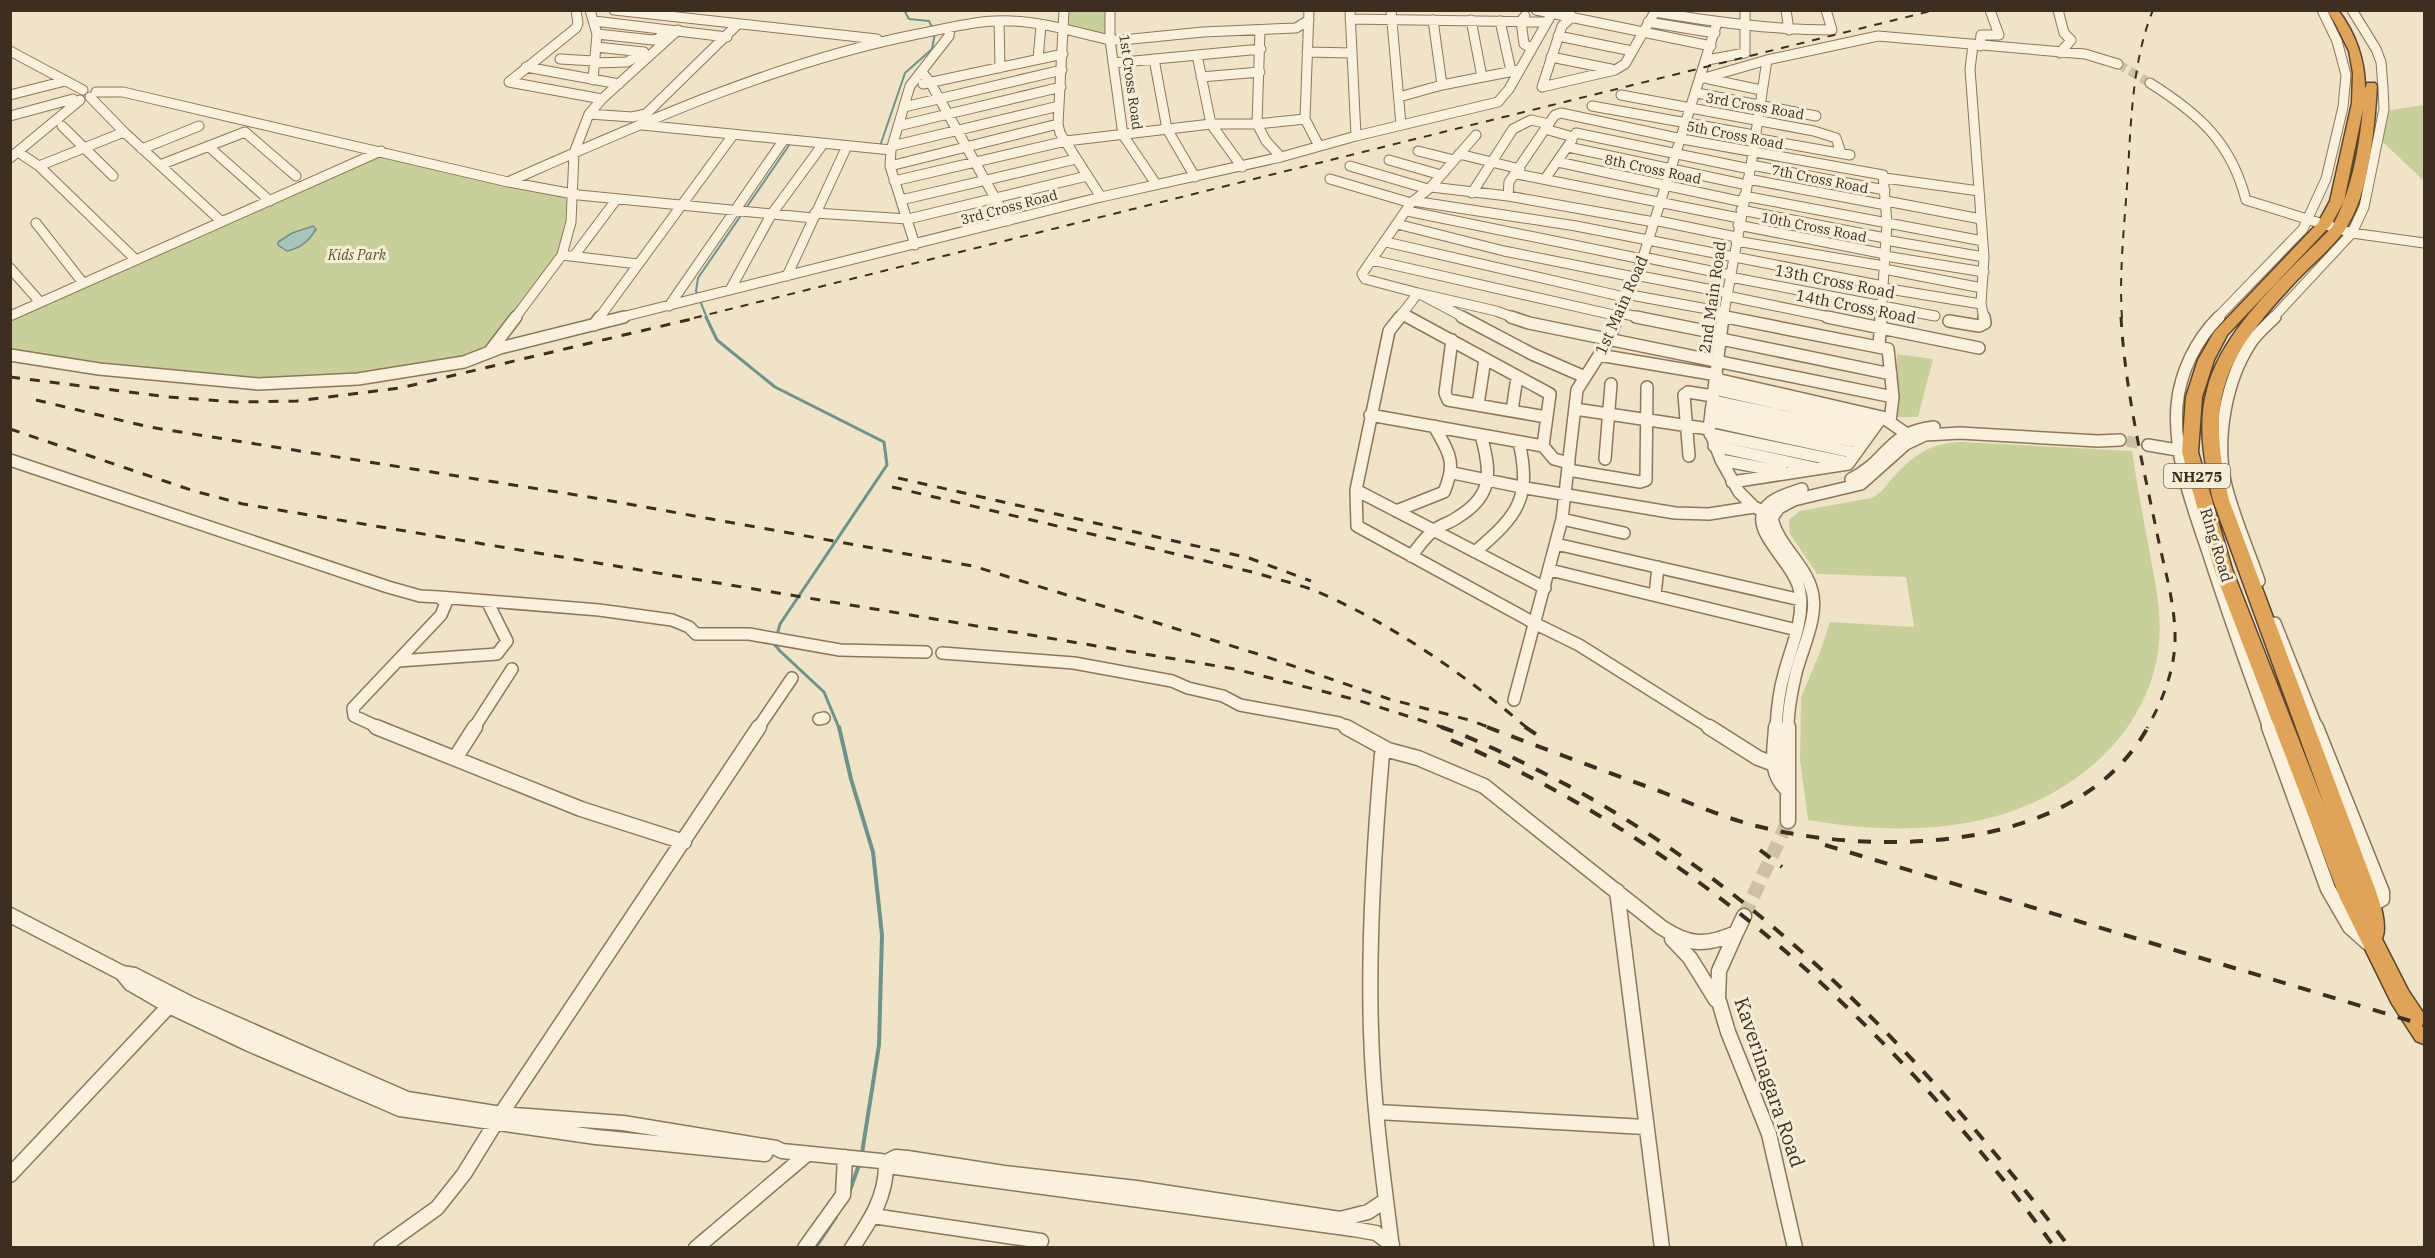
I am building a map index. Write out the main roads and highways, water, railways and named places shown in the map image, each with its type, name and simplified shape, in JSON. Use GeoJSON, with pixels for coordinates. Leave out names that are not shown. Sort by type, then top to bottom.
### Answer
{"type":"FeatureCollection","features":[{"type":"Feature","properties":{"kind":"highway","name":"Ring Road"},"geometry":{"type":"LineString","coordinates":[[2332,10],[2341,22],[2355,51],[2360,73],[2358,103],[2330,227],[2239,339],[2225,361],[2214,389],[2210,422],[2211,456],[2221,500],[2370,906],[2373,934],[2380,958]]}},
{"type":"Feature","properties":{"kind":"highway","name":"Ring Road"},"geometry":{"type":"LineString","coordinates":[[2343,10],[2361,41],[2367,56],[2371,78],[2370,110],[2348,213],[2330,227],[2221,332],[2206,360],[2194,397],[2184,451],[2223,568],[2350,898],[2400,997],[2424,1034]]}},
{"type":"Feature","properties":{"kind":"water"},"geometry":{"type":"Polygon","coordinates":[[[313,226],[316,229],[300,246],[287,251],[278,245],[278,242],[292,233],[313,226]]]}},
{"type":"Feature","properties":{"kind":"waterway"},"geometry":{"type":"LineString","coordinates":[[880,146],[905,73],[932,49],[935,33],[929,21],[909,19],[904,10]]}},
{"type":"Feature","properties":{"kind":"waterway"},"geometry":{"type":"LineString","coordinates":[[707,318],[696,291],[698,278],[792,141]]}},
{"type":"Feature","properties":{"kind":"waterway"},"geometry":{"type":"LineString","coordinates":[[706,317],[717,340],[775,387],[884,442],[887,465],[780,624],[777,635]]}},
{"type":"Feature","properties":{"kind":"waterway"},"geometry":{"type":"LineString","coordinates":[[776,642],[775,645],[780,651],[824,692],[839,728]]}},
{"type":"Feature","properties":{"kind":"waterway"},"geometry":{"type":"LineString","coordinates":[[839,727],[851,779],[873,852],[882,935],[879,1045],[862,1153]]}},
{"type":"Feature","properties":{"kind":"waterway"},"geometry":{"type":"LineString","coordinates":[[849,1193],[860,1162]]}},
{"type":"Feature","properties":{"kind":"waterway"},"geometry":{"type":"LineString","coordinates":[[815,1248],[836,1217]]}},
{"type":"Feature","properties":{"kind":"tunnel"},"geometry":{"type":"LineString","coordinates":[[2118,64],[2150,83]]}},
{"type":"Feature","properties":{"kind":"tunnel"},"geometry":{"type":"LineString","coordinates":[[2127,441],[2148,445]]}},
{"type":"Feature","properties":{"kind":"tunnel"},"geometry":{"type":"LineString","coordinates":[[1744,916],[1788,821]]}},
{"type":"Feature","properties":{"kind":"railway"},"geometry":{"type":"LineString","coordinates":[[694,318],[1935,10]]}},
{"type":"Feature","properties":{"kind":"railway"},"geometry":{"type":"LineString","coordinates":[[2122,318],[2122,252],[2133,96],[2140,52],[2153,10]]}},
{"type":"Feature","properties":{"kind":"railway"},"geometry":{"type":"LineString","coordinates":[[10,377],[168,397],[237,402],[297,401],[400,388],[700,317]]}},
{"type":"Feature","properties":{"kind":"railway"},"geometry":{"type":"LineString","coordinates":[[2121,317],[2126,372],[2141,456],[2170,589],[2175,629],[2170,676],[2158,708],[2147,728]]}},
{"type":"Feature","properties":{"kind":"railway"},"geometry":{"type":"LineString","coordinates":[[36,400],[149,427],[589,497],[973,566],[1261,655],[1389,699],[1491,728]]}},
{"type":"Feature","properties":{"kind":"railway"},"geometry":{"type":"LineString","coordinates":[[10,429],[194,491],[243,504],[1235,669],[1357,700],[1445,728]]}},
{"type":"Feature","properties":{"kind":"railway"},"geometry":{"type":"LineString","coordinates":[[898,478],[1249,558],[1311,581]]}},
{"type":"Feature","properties":{"kind":"railway"},"geometry":{"type":"LineString","coordinates":[[892,487],[1256,573],[1313,590],[1398,633],[1478,688],[1527,728]]}},
{"type":"Feature","properties":{"kind":"railway"},"geometry":{"type":"LineString","coordinates":[[1441,727],[1534,768],[1640,828],[1710,877],[1778,931],[1842,989],[1903,1050],[2017,1180],[2070,1248]]}},
{"type":"Feature","properties":{"kind":"railway"},"geometry":{"type":"LineString","coordinates":[[1487,727],[1742,822],[1817,837],[1870,842],[1924,841],[1978,834],[2030,820],[2077,799],[2117,768],[2148,727]]}},
{"type":"Feature","properties":{"kind":"railway"},"geometry":{"type":"LineString","coordinates":[[1525,727],[1545,740]]}},
{"type":"Feature","properties":{"kind":"railway"},"geometry":{"type":"LineString","coordinates":[[1451,740],[1541,783],[1627,833],[1709,890],[1787,953],[1861,1021],[1930,1093],[1995,1169],[2055,1248]]}},
{"type":"Feature","properties":{"kind":"railway"},"geometry":{"type":"LineString","coordinates":[[1825,845],[2424,1025]]}},
{"type":"Feature","properties":{"kind":"railway"},"geometry":{"type":"LineString","coordinates":[[1760,850],[1782,867]]}},
{"type":"Feature","properties":{"kind":"park label","name":"Kids Park"},"geometry":{"type":"Point","coordinates":[357,255]}}]}
